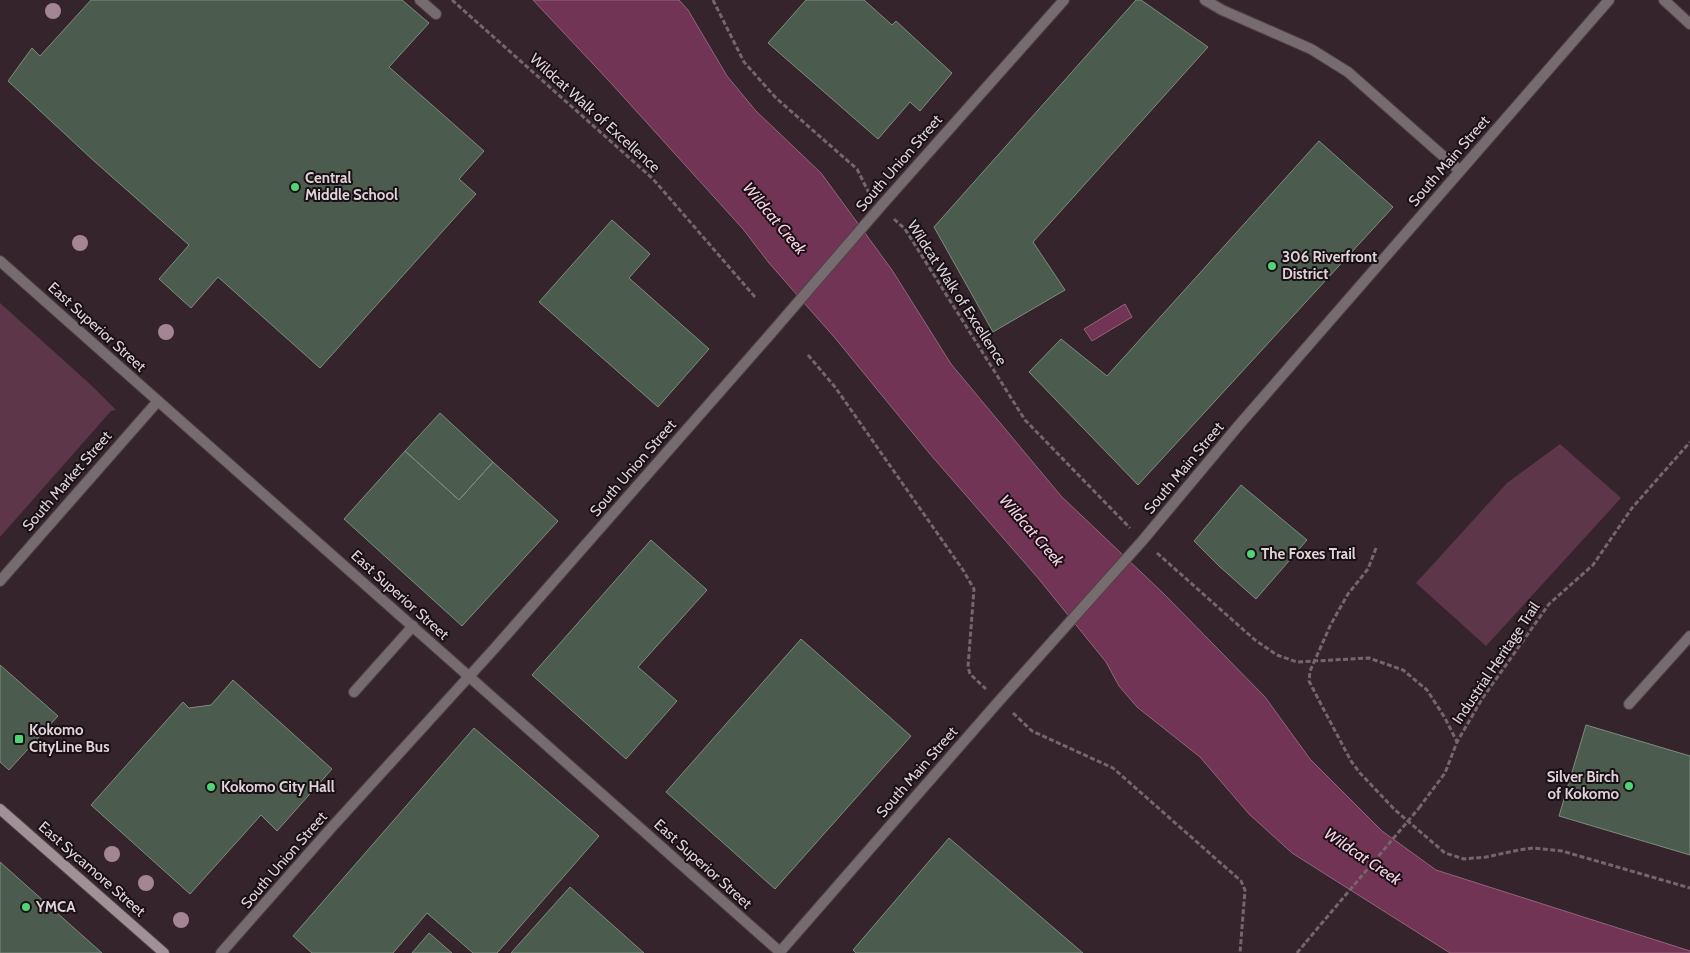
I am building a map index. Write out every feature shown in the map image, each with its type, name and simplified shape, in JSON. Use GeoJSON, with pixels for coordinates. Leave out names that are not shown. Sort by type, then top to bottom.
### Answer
{"type":"FeatureCollection","features":[{"type":"Feature","properties":{"kind":"main road","name":"East Sycamore Street"},"geometry":{"type":"LineString","coordinates":[[0,808],[164,953]]}},
{"type":"Feature","properties":{"kind":"street"},"geometry":{"type":"LineString","coordinates":[[420,0],[436,14]]}},
{"type":"Feature","properties":{"kind":"street","name":"South Union Street"},"geometry":{"type":"LineString","coordinates":[[221,953],[609,518],[881,206],[1064,0]]}},
{"type":"Feature","properties":{"kind":"street"},"geometry":{"type":"LineString","coordinates":[[1205,0],[1222,10],[1311,49],[1348,72],[1460,171]]}},
{"type":"Feature","properties":{"kind":"street","name":"South Main Street"},"geometry":{"type":"LineString","coordinates":[[780,953],[1137,546],[1239,425],[1609,0]]}},
{"type":"Feature","properties":{"kind":"street"},"geometry":{"type":"LineString","coordinates":[[1664,0],[1690,24]]}},
{"type":"Feature","properties":{"kind":"street","name":"East Superior Street"},"geometry":{"type":"LineString","coordinates":[[0,261],[780,953]]}},
{"type":"Feature","properties":{"kind":"street","name":"South Market Street"},"geometry":{"type":"LineString","coordinates":[[0,581],[158,401]]}},
{"type":"Feature","properties":{"kind":"street"},"geometry":{"type":"LineString","coordinates":[[354,692],[413,626]]}},
{"type":"Feature","properties":{"kind":"street"},"geometry":{"type":"LineString","coordinates":[[1629,704],[1690,636]]}},
{"type":"Feature","properties":{"kind":"path","name":"Wildcat Walk of Excellence"},"geometry":{"type":"LineString","coordinates":[[452,0],[653,179],[755,297]]}},
{"type":"Feature","properties":{"kind":"path","name":"Wildcat Walk of Excellence"},"geometry":{"type":"LineString","coordinates":[[713,0],[744,62],[776,98],[857,169],[869,193],[905,229],[1025,420],[1130,529]]}},
{"type":"Feature","properties":{"kind":"path"},"geometry":{"type":"LineString","coordinates":[[808,355],[835,387],[957,562],[974,590],[968,668],[970,674],[990,692]]}},
{"type":"Feature","properties":{"kind":"path","name":"Industrial Heritage Trail"},"geometry":{"type":"LineString","coordinates":[[1296,953],[1419,808],[1445,774],[1457,742],[1482,699],[1549,604],[1593,565],[1632,508],[1690,442]]}},
{"type":"Feature","properties":{"kind":"path"},"geometry":{"type":"LineString","coordinates":[[1376,548],[1368,569],[1348,594],[1330,624],[1310,671],[1309,680],[1351,761],[1395,810],[1445,853],[1464,859],[1486,858],[1533,848],[1562,850],[1690,888]]}},
{"type":"Feature","properties":{"kind":"path"},"geometry":{"type":"LineString","coordinates":[[1159,554],[1255,640],[1277,655],[1297,662],[1369,658],[1402,670],[1427,690],[1446,718],[1457,742]]}},
{"type":"Feature","properties":{"kind":"path"},"geometry":{"type":"LineString","coordinates":[[1009,710],[1032,731],[1113,768],[1241,881],[1245,890],[1240,953]]}},
{"type":"Feature","properties":{"kind":"shaded area"},"geometry":{"type":"Polygon","coordinates":[[[0,303],[116,410],[111,411],[0,537],[0,303]]]}},
{"type":"Feature","properties":{"kind":"shaded area"},"geometry":{"type":"Polygon","coordinates":[[[1560,444],[1621,498],[1486,646],[1416,583],[1507,483],[1560,444]]]}},
{"type":"Feature","properties":{"kind":"water","name":"Wildcat Creek"},"geometry":{"type":"Polygon","coordinates":[[[533,0],[679,0],[688,10],[727,76],[756,111],[821,173],[892,270],[951,364],[1061,496],[1164,594],[1265,697],[1310,759],[1382,831],[1436,870],[1690,951],[1690,953],[1450,953],[1292,853],[1249,814],[1200,757],[1137,707],[1119,686],[1106,662],[1038,578],[930,454],[835,338],[769,263],[743,229],[533,0]]]}},
{"type":"Feature","properties":{"kind":"water"},"geometry":{"type":"Polygon","coordinates":[[[1125,304],[1132,317],[1092,341],[1084,329],[1125,304]]]}},
{"type":"Feature","properties":{"kind":"building","name":"Central Middle School"},"geometry":{"type":"Polygon","coordinates":[[[91,0],[402,0],[429,23],[389,67],[484,151],[459,179],[476,194],[320,368],[218,277],[191,308],[159,279],[189,245],[94,161],[8,81],[32,48],[40,56],[91,0]]]}},
{"type":"Feature","properties":{"kind":"building"},"geometry":{"type":"Polygon","coordinates":[[[806,0],[864,0],[892,25],[896,21],[952,73],[920,111],[910,102],[878,139],[768,43],[806,0]]]}},
{"type":"Feature","properties":{"kind":"building"},"geometry":{"type":"Polygon","coordinates":[[[1136,0],[1141,0],[1208,47],[1033,242],[1065,290],[993,332],[934,227],[1136,0]]]}},
{"type":"Feature","properties":{"kind":"building","name":"306 Riverfront District"},"geometry":{"type":"Polygon","coordinates":[[[1319,141],[1393,207],[1138,485],[1029,372],[1061,339],[1107,376],[1319,141]]]}},
{"type":"Feature","properties":{"kind":"building"},"geometry":{"type":"Polygon","coordinates":[[[612,220],[650,254],[629,278],[709,349],[658,407],[539,302],[612,220]]]}},
{"type":"Feature","properties":{"kind":"building"},"geometry":{"type":"Polygon","coordinates":[[[440,413],[493,462],[459,500],[405,451],[440,413]]]}},
{"type":"Feature","properties":{"kind":"building"},"geometry":{"type":"Polygon","coordinates":[[[405,451],[459,500],[493,462],[558,521],[462,626],[344,519],[405,451]]]}},
{"type":"Feature","properties":{"kind":"building","name":"The Foxes Trail"},"geometry":{"type":"Polygon","coordinates":[[[1241,485],[1307,540],[1256,599],[1194,541],[1241,485]]]}},
{"type":"Feature","properties":{"kind":"building"},"geometry":{"type":"Polygon","coordinates":[[[651,540],[707,590],[638,667],[677,701],[626,759],[532,675],[651,540]]]}},
{"type":"Feature","properties":{"kind":"building"},"geometry":{"type":"Polygon","coordinates":[[[801,639],[911,736],[775,889],[666,792],[801,639]]]}},
{"type":"Feature","properties":{"kind":"building","name":"Kokomo CityLine Bus"},"geometry":{"type":"Polygon","coordinates":[[[0,665],[58,716],[9,770],[0,762],[0,665]]]}},
{"type":"Feature","properties":{"kind":"building","name":"Kokomo City Hall"},"geometry":{"type":"Polygon","coordinates":[[[233,680],[332,769],[277,831],[261,815],[190,894],[91,805],[183,702],[189,708],[211,705],[233,680]]]}},
{"type":"Feature","properties":{"kind":"building","name":"Silver Birch of Kokomo"},"geometry":{"type":"Polygon","coordinates":[[[1586,725],[1690,756],[1690,855],[1559,816],[1586,725]]]}},
{"type":"Feature","properties":{"kind":"building"},"geometry":{"type":"Polygon","coordinates":[[[474,728],[599,836],[497,953],[473,953],[427,913],[393,953],[312,953],[293,936],[474,728]]]}},
{"type":"Feature","properties":{"kind":"building"},"geometry":{"type":"Polygon","coordinates":[[[949,838],[1083,953],[856,953],[853,950],[949,838]]]}},
{"type":"Feature","properties":{"kind":"building","name":"YMCA"},"geometry":{"type":"Polygon","coordinates":[[[0,862],[102,953],[0,953],[0,862]]]}},
{"type":"Feature","properties":{"kind":"building"},"geometry":{"type":"Polygon","coordinates":[[[570,887],[644,953],[511,953],[570,887]]]}},
{"type":"Feature","properties":{"kind":"building"},"geometry":{"type":"Polygon","coordinates":[[[429,933],[452,953],[412,953],[429,933]]]}},
{"type":"Feature","properties":{"kind":"place","name":"Central Middle School"},"geometry":{"type":"Point","coordinates":[295,187]}},
{"type":"Feature","properties":{"kind":"place","name":"306 Riverfront District"},"geometry":{"type":"Point","coordinates":[1272,266]}},
{"type":"Feature","properties":{"kind":"place","name":"The Foxes Trail"},"geometry":{"type":"Point","coordinates":[1251,554]}},
{"type":"Feature","properties":{"kind":"place","name":"Kokomo CityLine Bus"},"geometry":{"type":"Point","coordinates":[19,739]}},
{"type":"Feature","properties":{"kind":"place","name":"Silver Birch of Kokomo"},"geometry":{"type":"Point","coordinates":[1629,786]}},
{"type":"Feature","properties":{"kind":"place","name":"Kokomo City Hall"},"geometry":{"type":"Point","coordinates":[211,787]}},
{"type":"Feature","properties":{"kind":"place","name":"YMCA"},"geometry":{"type":"Point","coordinates":[26,907]}}]}
